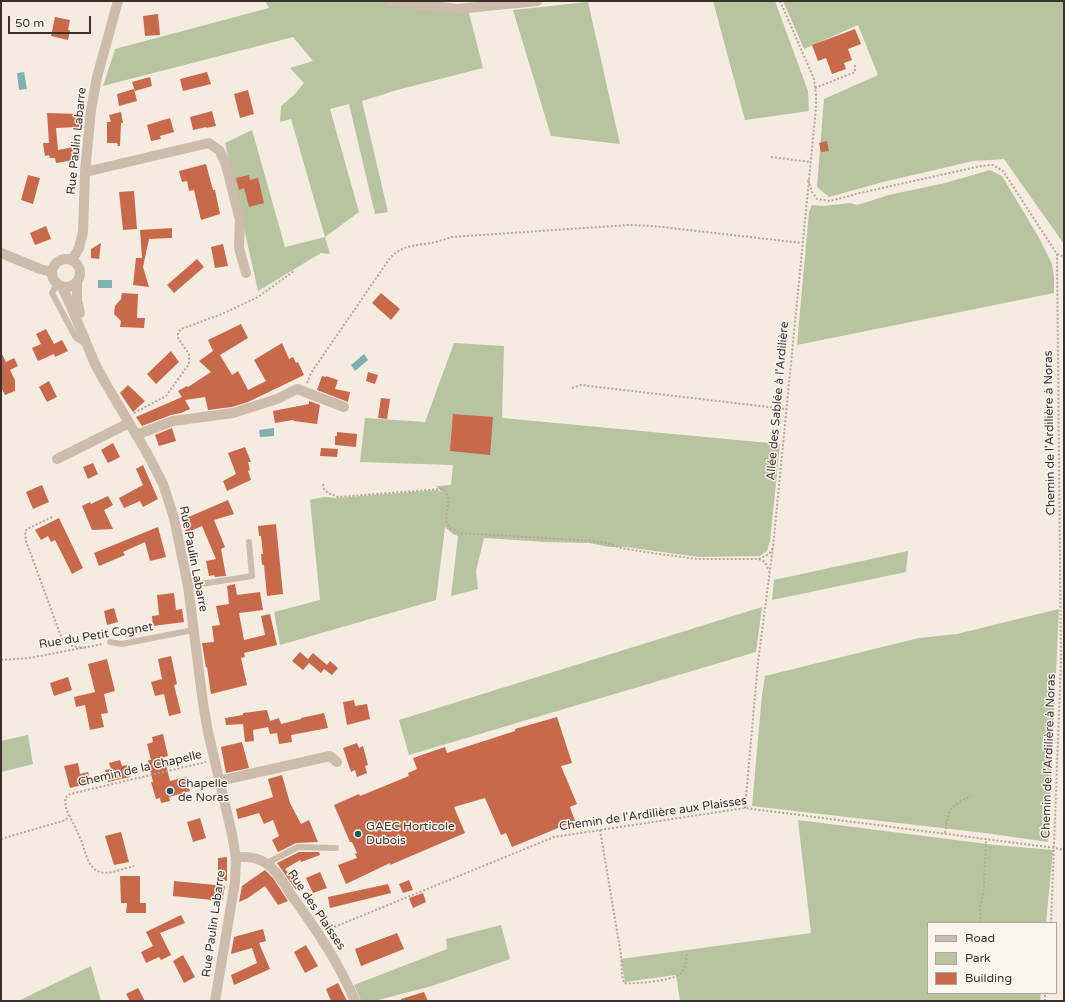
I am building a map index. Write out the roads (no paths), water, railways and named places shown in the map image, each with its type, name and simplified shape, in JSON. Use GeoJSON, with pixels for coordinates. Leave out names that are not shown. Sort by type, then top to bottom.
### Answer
{"type":"FeatureCollection","features":[{"type":"Feature","properties":{"kind":"street","name":"Rue Paulin Labarre"},"geometry":{"type":"LineString","coordinates":[[72,260],[79,248],[83,232],[85,172],[91,110],[97,77],[118,1]]}},
{"type":"Feature","properties":{"kind":"street"},"geometry":{"type":"LineString","coordinates":[[392,1],[457,9],[537,1]]}},
{"type":"Feature","properties":{"kind":"street"},"geometry":{"type":"LineString","coordinates":[[85,172],[209,143],[220,151],[226,165],[240,220],[239,248],[246,272]]}},
{"type":"Feature","properties":{"kind":"street"},"geometry":{"type":"LineString","coordinates":[[1,253],[40,269],[52,272]]}},
{"type":"Feature","properties":{"kind":"street"},"geometry":{"type":"LineString","coordinates":[[68,259],[72,260],[80,270],[77,282],[77,300],[86,341],[70,304],[59,286],[54,281],[52,272],[53,267],[59,261],[68,259]]}},
{"type":"Feature","properties":{"kind":"street"},"geometry":{"type":"LineString","coordinates":[[59,286],[70,287],[77,282]]}},
{"type":"Feature","properties":{"kind":"street","name":"Rue Paulin Labarre"},"geometry":{"type":"LineString","coordinates":[[86,341],[106,384],[163,484],[174,518],[188,586],[203,703],[236,858],[235,882],[215,1001]]}},
{"type":"Feature","properties":{"kind":"street"},"geometry":{"type":"LineString","coordinates":[[136,435],[173,421],[233,413],[277,399],[297,389],[344,407]]}},
{"type":"Feature","properties":{"kind":"street"},"geometry":{"type":"LineString","coordinates":[[57,459],[127,420]]}},
{"type":"Feature","properties":{"kind":"street"},"geometry":{"type":"LineString","coordinates":[[219,781],[330,756],[337,762]]}},
{"type":"Feature","properties":{"kind":"street","name":"Rue des Plaisses"},"geometry":{"type":"LineString","coordinates":[[236,858],[256,858],[272,868],[318,933],[355,1001]]}},
{"type":"Feature","properties":{"kind":"lane"},"geometry":{"type":"LineString","coordinates":[[188,586],[252,576],[249,542]]}},
{"type":"Feature","properties":{"kind":"lane","name":"Rue du Petit Cognet"},"geometry":{"type":"LineString","coordinates":[[110,642],[122,644],[193,630]]}},
{"type":"Feature","properties":{"kind":"lane"},"geometry":{"type":"LineString","coordinates":[[265,864],[298,848],[336,848]]}},
{"type":"Feature","properties":{"kind":"water"},"geometry":{"type":"Polygon","coordinates":[[[24,72],[27,89],[19,90],[17,73],[24,72]]]}},
{"type":"Feature","properties":{"kind":"water"},"geometry":{"type":"Polygon","coordinates":[[[98,280],[112,280],[112,288],[98,288],[98,280]]]}},
{"type":"Feature","properties":{"kind":"water"},"geometry":{"type":"Polygon","coordinates":[[[364,354],[368,360],[355,371],[351,365],[364,354]]]}},
{"type":"Feature","properties":{"kind":"water"},"geometry":{"type":"Polygon","coordinates":[[[274,428],[274,436],[260,437],[259,430],[274,428]]]}},
{"type":"Feature","properties":{"kind":"place","name":"Chapelle de Noras"},"geometry":{"type":"Point","coordinates":[170,791]}},
{"type":"Feature","properties":{"kind":"place","name":"GAEC Horticole Dubois"},"geometry":{"type":"Point","coordinates":[358,834]}}]}
